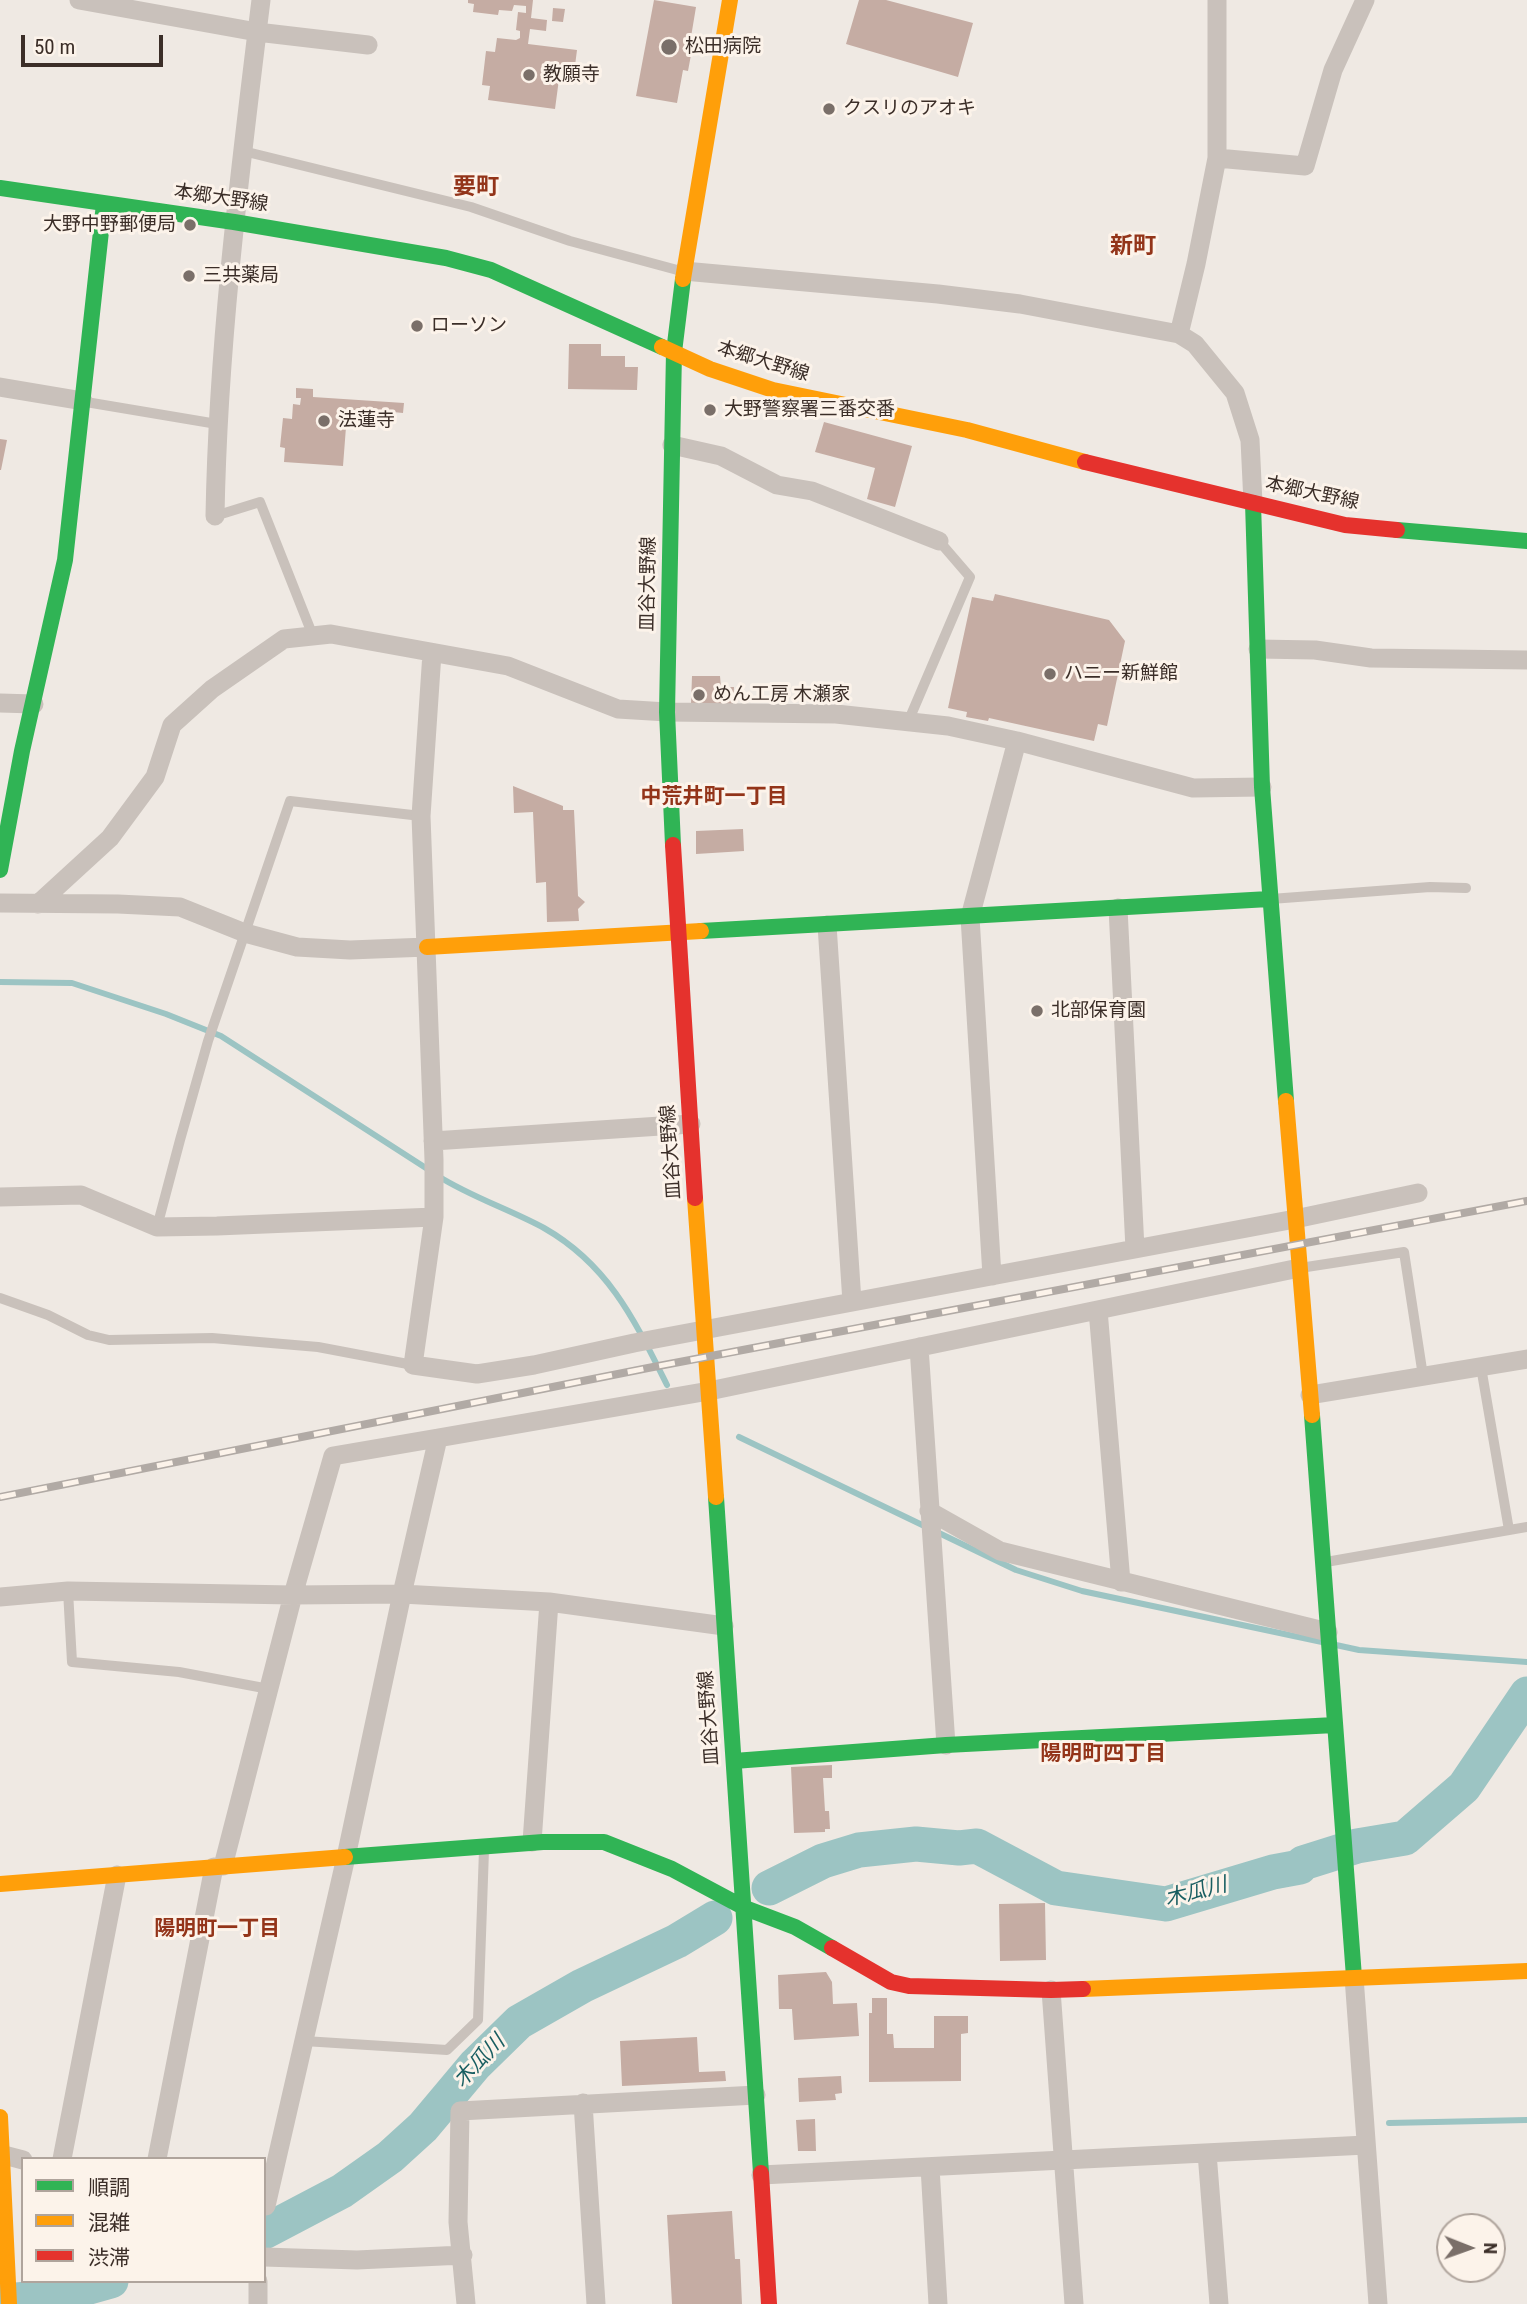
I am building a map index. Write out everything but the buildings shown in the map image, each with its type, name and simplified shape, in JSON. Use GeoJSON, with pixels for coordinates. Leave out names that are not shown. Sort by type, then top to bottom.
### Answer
{"type":"FeatureCollection","features":[{"type":"Feature","properties":{"kind":"street"},"geometry":{"type":"LineString","coordinates":[[79,0],[257,32],[368,45]]}},
{"type":"Feature","properties":{"kind":"street"},"geometry":{"type":"LineString","coordinates":[[215,516],[217,424],[234,222],[261,0]]}},
{"type":"Feature","properties":{"kind":"street","name":"皿谷大野線"},"geometry":{"type":"LineString","coordinates":[[730,0],[684,271],[674,352],[667,712],[677,933],[745,1908],[769,2304]]}},
{"type":"Feature","properties":{"kind":"street"},"geometry":{"type":"LineString","coordinates":[[1179,334],[1217,158],[1217,0]]}},
{"type":"Feature","properties":{"kind":"street"},"geometry":{"type":"LineString","coordinates":[[1217,158],[1305,166],[1333,70],[1365,0]]}},
{"type":"Feature","properties":{"kind":"street","name":"本郷大野線"},"geometry":{"type":"LineString","coordinates":[[0,188],[234,222],[446,258],[491,270],[720,373],[774,390],[967,430],[1146,478],[1345,525],[1527,541]]}},
{"type":"Feature","properties":{"kind":"street"},"geometry":{"type":"LineString","coordinates":[[0,870],[22,751],[65,560],[104,204]]}},
{"type":"Feature","properties":{"kind":"street"},"geometry":{"type":"LineString","coordinates":[[684,271],[1020,304],[1179,334],[1195,344],[1235,393],[1250,440],[1262,787],[1269,899],[1310,1395],[1378,2304]]}},
{"type":"Feature","properties":{"kind":"street"},"geometry":{"type":"LineString","coordinates":[[0,387],[83,401]]}},
{"type":"Feature","properties":{"kind":"street"},"geometry":{"type":"LineString","coordinates":[[672,445],[721,456],[776,485],[812,491],[939,541]]}},
{"type":"Feature","properties":{"kind":"street"},"geometry":{"type":"LineString","coordinates":[[38,904],[110,838],[156,777],[172,725],[212,689],[284,639],[331,634],[508,666],[618,709],[835,714],[948,726],[1017,741],[1193,788],[1262,787]]}},
{"type":"Feature","properties":{"kind":"street"},"geometry":{"type":"LineString","coordinates":[[1258,649],[1315,650],[1371,658],[1527,660]]}},
{"type":"Feature","properties":{"kind":"street"},"geometry":{"type":"LineString","coordinates":[[432,653],[421,816],[434,1217],[413,1364],[477,1374],[534,1365],[634,1343],[1295,1219],[1418,1193]]}},
{"type":"Feature","properties":{"kind":"street"},"geometry":{"type":"LineString","coordinates":[[0,703],[34,704]]}},
{"type":"Feature","properties":{"kind":"street"},"geometry":{"type":"LineString","coordinates":[[992,1276],[970,917],[1017,741]]}},
{"type":"Feature","properties":{"kind":"street"},"geometry":{"type":"LineString","coordinates":[[0,903],[180,907],[246,933],[297,947],[350,950],[1269,899]]}},
{"type":"Feature","properties":{"kind":"street"},"geometry":{"type":"LineString","coordinates":[[1118,908],[1135,1249]]}},
{"type":"Feature","properties":{"kind":"street"},"geometry":{"type":"LineString","coordinates":[[827,925],[852,1302]]}},
{"type":"Feature","properties":{"kind":"street"},"geometry":{"type":"LineString","coordinates":[[433,1150],[691,1124]]}},
{"type":"Feature","properties":{"kind":"street"},"geometry":{"type":"LineString","coordinates":[[0,1197],[81,1195],[158,1227],[434,1217]]}},
{"type":"Feature","properties":{"kind":"street"},"geometry":{"type":"LineString","coordinates":[[157,2157],[218,1867],[332,1456],[709,1391],[1299,1268]]}},
{"type":"Feature","properties":{"kind":"street"},"geometry":{"type":"LineString","coordinates":[[1098,1310],[1121,1582]]}},
{"type":"Feature","properties":{"kind":"street"},"geometry":{"type":"LineString","coordinates":[[919,1347],[946,1745]]}},
{"type":"Feature","properties":{"kind":"street"},"geometry":{"type":"LineString","coordinates":[[1310,1395],[1527,1359]]}},
{"type":"Feature","properties":{"kind":"street"},"geometry":{"type":"LineString","coordinates":[[266,2207],[439,1438]]}},
{"type":"Feature","properties":{"kind":"street"},"geometry":{"type":"LineString","coordinates":[[929,1511],[1000,1551],[1328,1632]]}},
{"type":"Feature","properties":{"kind":"street"},"geometry":{"type":"LineString","coordinates":[[0,1597],[68,1591],[402,1594],[549,1602],[724,1626]]}},
{"type":"Feature","properties":{"kind":"street"},"geometry":{"type":"LineString","coordinates":[[532,1842],[549,1602]]}},
{"type":"Feature","properties":{"kind":"street"},"geometry":{"type":"LineString","coordinates":[[734,1761],[946,1745],[1335,1725]]}},
{"type":"Feature","properties":{"kind":"street"},"geometry":{"type":"LineString","coordinates":[[0,1884],[532,1842],[604,1842],[672,1869],[745,1908],[795,1927],[891,1982],[909,1986],[1051,1990],[1527,1971]]}},
{"type":"Feature","properties":{"kind":"street"},"geometry":{"type":"LineString","coordinates":[[62,2157],[117,1875]]}},
{"type":"Feature","properties":{"kind":"street"},"geometry":{"type":"LineString","coordinates":[[1051,1990],[1074,2304]]}},
{"type":"Feature","properties":{"kind":"street"},"geometry":{"type":"LineString","coordinates":[[466,2304],[458,2222],[460,2111],[756,2095]]}},
{"type":"Feature","properties":{"kind":"street"},"geometry":{"type":"LineString","coordinates":[[583,2103],[596,2304]]}},
{"type":"Feature","properties":{"kind":"street"},"geometry":{"type":"LineString","coordinates":[[0,2117],[8,2297]]}},
{"type":"Feature","properties":{"kind":"street"},"geometry":{"type":"LineString","coordinates":[[761,2175],[1366,2145]]}},
{"type":"Feature","properties":{"kind":"street"},"geometry":{"type":"LineString","coordinates":[[1207,2153],[1219,2304]]}},
{"type":"Feature","properties":{"kind":"street"},"geometry":{"type":"LineString","coordinates":[[1,2155],[21,2160]]}},
{"type":"Feature","properties":{"kind":"street"},"geometry":{"type":"LineString","coordinates":[[930,2167],[938,2304]]}},
{"type":"Feature","properties":{"kind":"street"},"geometry":{"type":"LineString","coordinates":[[266,2258],[357,2260],[463,2255]]}},
{"type":"Feature","properties":{"kind":"street"},"geometry":{"type":"LineString","coordinates":[[258,2283],[258,2304]]}},
{"type":"Feature","properties":{"kind":"lane"},"geometry":{"type":"LineString","coordinates":[[243,151],[471,207],[570,241],[684,271]]}},
{"type":"Feature","properties":{"kind":"lane"},"geometry":{"type":"LineString","coordinates":[[83,401],[217,424]]}},
{"type":"Feature","properties":{"kind":"lane"},"geometry":{"type":"LineString","coordinates":[[215,516],[260,502],[313,636]]}},
{"type":"Feature","properties":{"kind":"lane"},"geometry":{"type":"LineString","coordinates":[[908,722],[970,578],[939,541]]}},
{"type":"Feature","properties":{"kind":"lane"},"geometry":{"type":"LineString","coordinates":[[158,1227],[208,1041],[290,801],[421,816]]}},
{"type":"Feature","properties":{"kind":"lane"},"geometry":{"type":"LineString","coordinates":[[1269,899],[1430,887],[1466,888]]}},
{"type":"Feature","properties":{"kind":"lane"},"geometry":{"type":"LineString","coordinates":[[1299,1268],[1404,1252],[1423,1376]]}},
{"type":"Feature","properties":{"kind":"lane"},"geometry":{"type":"LineString","coordinates":[[0,1298],[48,1315],[89,1335],[109,1340],[212,1338],[318,1348],[413,1364]]}},
{"type":"Feature","properties":{"kind":"lane"},"geometry":{"type":"LineString","coordinates":[[1481,1367],[1509,1530]]}},
{"type":"Feature","properties":{"kind":"lane"},"geometry":{"type":"LineString","coordinates":[[1322,1562],[1527,1527]]}},
{"type":"Feature","properties":{"kind":"lane"},"geometry":{"type":"LineString","coordinates":[[68,1591],[72,1662],[179,1672],[269,1689]]}},
{"type":"Feature","properties":{"kind":"lane"},"geometry":{"type":"LineString","coordinates":[[304,2041],[447,2050],[478,2020],[484,1846]]}},
{"type":"Feature","properties":{"kind":"waterway"},"geometry":{"type":"LineString","coordinates":[[0,982],[72,983],[166,1014],[221,1036],[429,1170]]}},
{"type":"Feature","properties":{"kind":"waterway"},"geometry":{"type":"LineString","coordinates":[[438,1176],[544,1228],[586,1259],[618,1296],[667,1385]]}},
{"type":"Feature","properties":{"kind":"waterway"},"geometry":{"type":"LineString","coordinates":[[739,1437],[1016,1570],[1082,1591],[1322,1642]]}},
{"type":"Feature","properties":{"kind":"waterway"},"geometry":{"type":"LineString","coordinates":[[1336,1645],[1359,1650],[1527,1662]]}},
{"type":"Feature","properties":{"kind":"waterway","name":"木瓜川"},"geometry":{"type":"LineString","coordinates":[[769,1888],[823,1861],[859,1850],[916,1844],[959,1848],[977,1846],[1056,1888],[1166,1904],[1273,1872],[1300,1867],[1303,1863],[1357,1846],[1405,1838],[1464,1787],[1527,1694]]}},
{"type":"Feature","properties":{"kind":"waterway","name":"木瓜川"},"geometry":{"type":"LineString","coordinates":[[266,2231],[342,2191],[390,2157],[423,2127],[475,2065],[519,2022],[582,1986],[677,1941],[715,1918]]}},
{"type":"Feature","properties":{"kind":"waterway"},"geometry":{"type":"LineString","coordinates":[[1389,2123],[1527,2120]]}},
{"type":"Feature","properties":{"kind":"waterway","name":"木瓜川"},"geometry":{"type":"LineString","coordinates":[[0,2302],[47,2295],[53,2297],[104,2283]]}},
{"type":"Feature","properties":{"kind":"railway"},"geometry":{"type":"LineString","coordinates":[[0,1497],[648,1368],[1527,1201]]}},
{"type":"Feature","properties":{"kind":"traffic: fast"},"geometry":{"type":"LineString","coordinates":[[0,188],[234,222],[446,258],[491,270],[662,347]]}},
{"type":"Feature","properties":{"kind":"traffic: fast"},"geometry":{"type":"LineString","coordinates":[[0,870],[22,751],[65,560],[104,204]]}},
{"type":"Feature","properties":{"kind":"traffic: fast"},"geometry":{"type":"LineString","coordinates":[[673,845],[667,712],[674,352],[683,279]]}},
{"type":"Feature","properties":{"kind":"traffic: fast"},"geometry":{"type":"LineString","coordinates":[[1253,503],[1262,787],[1286,1101]]}},
{"type":"Feature","properties":{"kind":"traffic: fast"},"geometry":{"type":"LineString","coordinates":[[1397,530],[1527,541]]}},
{"type":"Feature","properties":{"kind":"traffic: fast"},"geometry":{"type":"LineString","coordinates":[[701,931],[1269,899]]}},
{"type":"Feature","properties":{"kind":"traffic: fast"},"geometry":{"type":"LineString","coordinates":[[1312,1415],[1354,1977]]}},
{"type":"Feature","properties":{"kind":"traffic: fast"},"geometry":{"type":"LineString","coordinates":[[716,1497],[761,2173]]}},
{"type":"Feature","properties":{"kind":"traffic: fast"},"geometry":{"type":"LineString","coordinates":[[734,1761],[946,1745],[1335,1725]]}},
{"type":"Feature","properties":{"kind":"traffic: fast"},"geometry":{"type":"LineString","coordinates":[[345,1857],[543,1842],[604,1842],[672,1869],[745,1908],[795,1927],[832,1948]]}},
{"type":"Feature","properties":{"kind":"traffic: slow"},"geometry":{"type":"LineString","coordinates":[[683,279],[730,0]]}},
{"type":"Feature","properties":{"kind":"traffic: slow"},"geometry":{"type":"LineString","coordinates":[[662,347],[710,369],[773,390],[967,430],[1085,462]]}},
{"type":"Feature","properties":{"kind":"traffic: slow"},"geometry":{"type":"LineString","coordinates":[[427,947],[701,931]]}},
{"type":"Feature","properties":{"kind":"traffic: slow"},"geometry":{"type":"LineString","coordinates":[[1286,1101],[1312,1415]]}},
{"type":"Feature","properties":{"kind":"traffic: slow"},"geometry":{"type":"LineString","coordinates":[[695,1198],[716,1497]]}},
{"type":"Feature","properties":{"kind":"traffic: slow"},"geometry":{"type":"LineString","coordinates":[[0,1884],[345,1857]]}},
{"type":"Feature","properties":{"kind":"traffic: slow"},"geometry":{"type":"LineString","coordinates":[[1083,1989],[1527,1971]]}},
{"type":"Feature","properties":{"kind":"traffic: slow"},"geometry":{"type":"LineString","coordinates":[[0,2117],[9,2304]]}},
{"type":"Feature","properties":{"kind":"traffic: jam"},"geometry":{"type":"LineString","coordinates":[[1085,462],[1345,525],[1397,530]]}},
{"type":"Feature","properties":{"kind":"traffic: jam"},"geometry":{"type":"LineString","coordinates":[[673,845],[695,1198]]}},
{"type":"Feature","properties":{"kind":"traffic: jam"},"geometry":{"type":"LineString","coordinates":[[832,1948],[891,1982],[909,1986],[1083,1989]]}},
{"type":"Feature","properties":{"kind":"traffic: jam"},"geometry":{"type":"LineString","coordinates":[[761,2173],[769,2304]]}},
{"type":"Feature","properties":{"kind":"place","name":"松田病院"},"geometry":{"type":"Point","coordinates":[669,47]}},
{"type":"Feature","properties":{"kind":"place","name":"教願寺"},"geometry":{"type":"Point","coordinates":[529,75]}},
{"type":"Feature","properties":{"kind":"place","name":"クスリのアオキ"},"geometry":{"type":"Point","coordinates":[829,109]}},
{"type":"Feature","properties":{"kind":"place","name":"大野中野郵便局"},"geometry":{"type":"Point","coordinates":[190,225]}},
{"type":"Feature","properties":{"kind":"place","name":"三共薬局"},"geometry":{"type":"Point","coordinates":[189,276]}},
{"type":"Feature","properties":{"kind":"place","name":"ローソン"},"geometry":{"type":"Point","coordinates":[417,326]}},
{"type":"Feature","properties":{"kind":"place","name":"大野警察署三番交番"},"geometry":{"type":"Point","coordinates":[710,410]}},
{"type":"Feature","properties":{"kind":"place","name":"法蓮寺"},"geometry":{"type":"Point","coordinates":[324,421]}},
{"type":"Feature","properties":{"kind":"place","name":"ハニー新鮮館"},"geometry":{"type":"Point","coordinates":[1050,674]}},
{"type":"Feature","properties":{"kind":"place","name":"めん工房 木瀬家"},"geometry":{"type":"Point","coordinates":[699,695]}},
{"type":"Feature","properties":{"kind":"place","name":"北部保育園"},"geometry":{"type":"Point","coordinates":[1037,1011]}},
{"type":"Feature","properties":{"kind":"district","name":"要町"},"geometry":{"type":"Point","coordinates":[476,188]}},
{"type":"Feature","properties":{"kind":"district","name":"新町"},"geometry":{"type":"Point","coordinates":[1133,247]}},
{"type":"Feature","properties":{"kind":"district","name":"中荒井町一丁目"},"geometry":{"type":"Point","coordinates":[714,798]}},
{"type":"Feature","properties":{"kind":"district","name":"陽明町四丁目"},"geometry":{"type":"Point","coordinates":[1103,1755]}},
{"type":"Feature","properties":{"kind":"district","name":"陽明町一丁目"},"geometry":{"type":"Point","coordinates":[217,1930]}}]}
